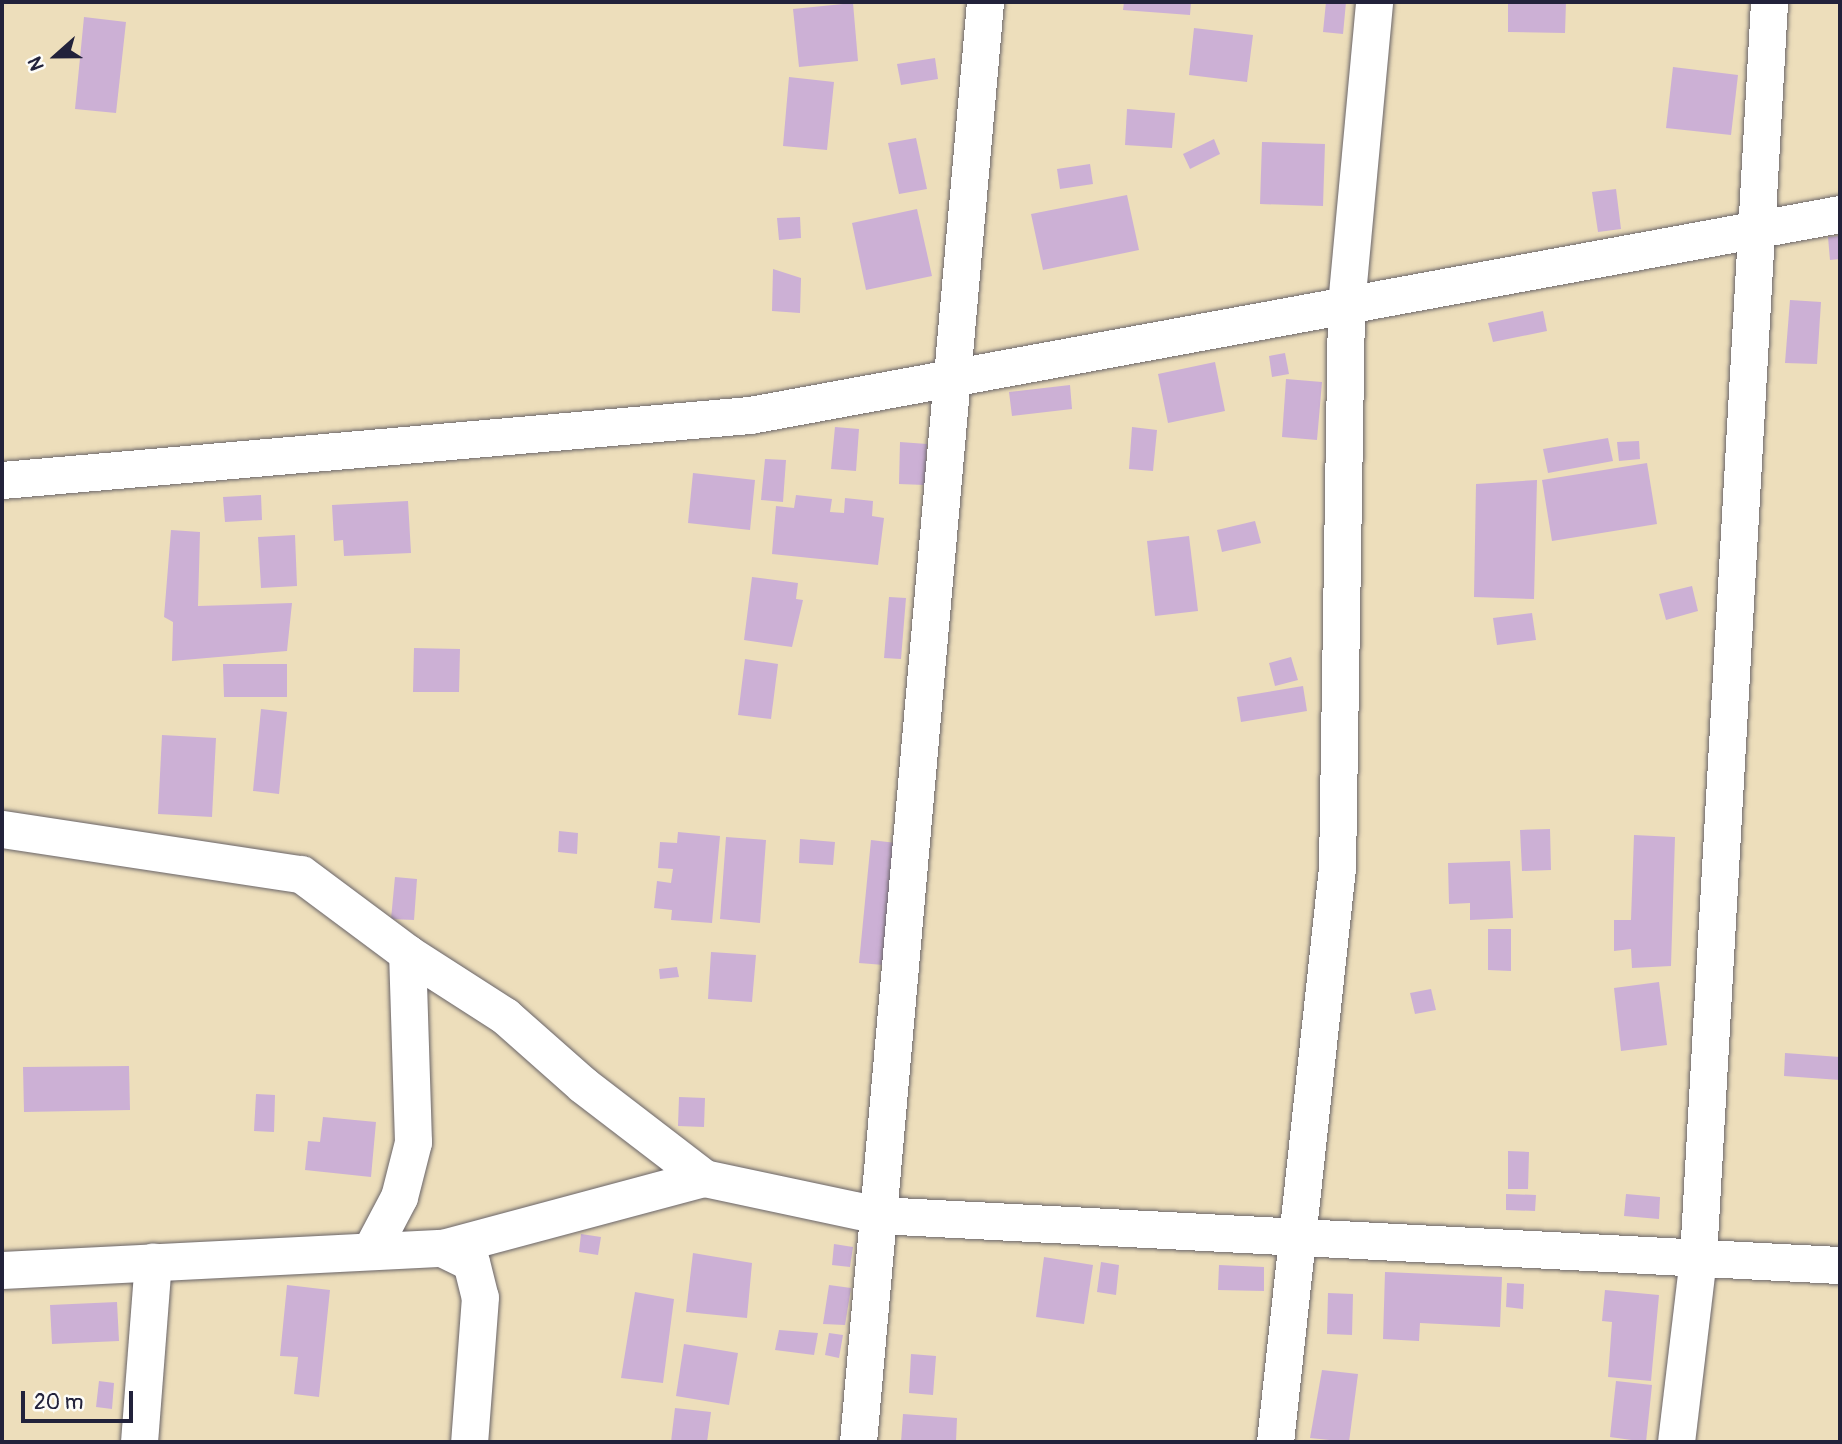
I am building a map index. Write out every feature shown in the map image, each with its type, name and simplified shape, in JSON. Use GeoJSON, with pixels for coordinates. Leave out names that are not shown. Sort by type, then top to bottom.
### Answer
{"type":"FeatureCollection","features":[{"type":"Feature","properties":{"kind":"street"},"geometry":{"type":"LineString","coordinates":[[858,1442],[985,2]]}},
{"type":"Feature","properties":{"kind":"street"},"geometry":{"type":"LineString","coordinates":[[1275,1442],[1337,868],[1346,305],[1374,2]]}},
{"type":"Feature","properties":{"kind":"street"},"geometry":{"type":"LineString","coordinates":[[1676,1442],[1698,1257],[1769,2]]}},
{"type":"Feature","properties":{"kind":"street"},"geometry":{"type":"LineString","coordinates":[[2,480],[750,415],[1840,214]]}},
{"type":"Feature","properties":{"kind":"street"},"geometry":{"type":"LineString","coordinates":[[2,829],[302,874],[407,954],[505,1016],[583,1085],[704,1178],[878,1216],[1840,1265]]}},
{"type":"Feature","properties":{"kind":"street"},"geometry":{"type":"LineString","coordinates":[[371,1250],[399,1197],[413,1142],[407,954]]}},
{"type":"Feature","properties":{"kind":"street"},"geometry":{"type":"LineString","coordinates":[[2,1270],[442,1248],[704,1178]]}},
{"type":"Feature","properties":{"kind":"street"},"geometry":{"type":"LineString","coordinates":[[442,1248],[471,1262],[480,1297],[469,1442]]}},
{"type":"Feature","properties":{"kind":"street"},"geometry":{"type":"LineString","coordinates":[[139,1442],[153,1262]]}},
{"type":"Feature","properties":{"kind":"building"},"geometry":{"type":"Polygon","coordinates":[[[1124,2],[1191,2],[1190,15],[1123,10],[1124,2]]]}},
{"type":"Feature","properties":{"kind":"building"},"geometry":{"type":"Polygon","coordinates":[[[1326,2],[1346,2],[1343,34],[1323,32],[1326,2]]]}},
{"type":"Feature","properties":{"kind":"building"},"geometry":{"type":"Polygon","coordinates":[[[1508,2],[1566,2],[1565,33],[1508,32],[1508,2]]]}},
{"type":"Feature","properties":{"kind":"building"},"geometry":{"type":"Polygon","coordinates":[[[853,3],[858,61],[799,67],[793,9],[853,3]]]}},
{"type":"Feature","properties":{"kind":"building"},"geometry":{"type":"Polygon","coordinates":[[[84,17],[126,22],[116,113],[75,109],[84,17]]]}},
{"type":"Feature","properties":{"kind":"building"},"geometry":{"type":"Polygon","coordinates":[[[1194,28],[1253,35],[1247,82],[1189,75],[1194,28]]]}},
{"type":"Feature","properties":{"kind":"building"},"geometry":{"type":"Polygon","coordinates":[[[935,58],[938,79],[901,85],[897,64],[935,58]]]}},
{"type":"Feature","properties":{"kind":"building"},"geometry":{"type":"Polygon","coordinates":[[[1673,67],[1738,75],[1731,135],[1666,128],[1673,67]]]}},
{"type":"Feature","properties":{"kind":"building"},"geometry":{"type":"Polygon","coordinates":[[[789,77],[834,82],[827,150],[783,146],[789,77]]]}},
{"type":"Feature","properties":{"kind":"building"},"geometry":{"type":"Polygon","coordinates":[[[1127,109],[1175,113],[1172,148],[1125,145],[1127,109]]]}},
{"type":"Feature","properties":{"kind":"building"},"geometry":{"type":"Polygon","coordinates":[[[916,138],[927,189],[899,194],[888,143],[916,138]]]}},
{"type":"Feature","properties":{"kind":"building"},"geometry":{"type":"Polygon","coordinates":[[[1214,139],[1220,154],[1190,169],[1183,154],[1214,139]]]}},
{"type":"Feature","properties":{"kind":"building"},"geometry":{"type":"Polygon","coordinates":[[[1262,142],[1325,144],[1323,206],[1260,204],[1262,142]]]}},
{"type":"Feature","properties":{"kind":"building"},"geometry":{"type":"Polygon","coordinates":[[[1090,164],[1093,184],[1060,189],[1057,169],[1090,164]]]}},
{"type":"Feature","properties":{"kind":"building"},"geometry":{"type":"Polygon","coordinates":[[[1616,189],[1621,229],[1598,232],[1592,192],[1616,189]]]}},
{"type":"Feature","properties":{"kind":"building"},"geometry":{"type":"Polygon","coordinates":[[[1127,195],[1139,250],[1043,270],[1031,214],[1127,195]]]}},
{"type":"Feature","properties":{"kind":"building"},"geometry":{"type":"Polygon","coordinates":[[[917,209],[932,276],[866,290],[852,223],[917,209]]]}},
{"type":"Feature","properties":{"kind":"building"},"geometry":{"type":"Polygon","coordinates":[[[800,217],[801,238],[779,240],[777,218],[800,217]]]}},
{"type":"Feature","properties":{"kind":"building"},"geometry":{"type":"Polygon","coordinates":[[[1840,236],[1840,259],[1830,260],[1828,237],[1840,236]]]}},
{"type":"Feature","properties":{"kind":"building"},"geometry":{"type":"Polygon","coordinates":[[[773,269],[801,278],[800,313],[772,311],[773,269]]]}},
{"type":"Feature","properties":{"kind":"building"},"geometry":{"type":"Polygon","coordinates":[[[1790,300],[1821,302],[1817,364],[1785,363],[1790,300]]]}},
{"type":"Feature","properties":{"kind":"building"},"geometry":{"type":"Polygon","coordinates":[[[1543,311],[1547,331],[1493,342],[1488,323],[1543,311]]]}},
{"type":"Feature","properties":{"kind":"building"},"geometry":{"type":"Polygon","coordinates":[[[1285,353],[1289,374],[1272,377],[1269,356],[1285,353]]]}},
{"type":"Feature","properties":{"kind":"building"},"geometry":{"type":"Polygon","coordinates":[[[1215,362],[1225,411],[1168,423],[1158,374],[1215,362]]]}},
{"type":"Feature","properties":{"kind":"building"},"geometry":{"type":"Polygon","coordinates":[[[1286,379],[1322,382],[1317,440],[1282,437],[1286,379]]]}},
{"type":"Feature","properties":{"kind":"building"},"geometry":{"type":"Polygon","coordinates":[[[1070,385],[1072,409],[1012,416],[1009,392],[1070,385]]]}},
{"type":"Feature","properties":{"kind":"building"},"geometry":{"type":"Polygon","coordinates":[[[835,427],[859,429],[856,471],[831,469],[835,427]]]}},
{"type":"Feature","properties":{"kind":"building"},"geometry":{"type":"Polygon","coordinates":[[[1132,427],[1157,430],[1153,471],[1129,469],[1132,427]]]}},
{"type":"Feature","properties":{"kind":"building"},"geometry":{"type":"Polygon","coordinates":[[[1608,438],[1613,461],[1548,473],[1543,449],[1608,438]]]}},
{"type":"Feature","properties":{"kind":"building"},"geometry":{"type":"Polygon","coordinates":[[[1639,441],[1640,459],[1619,461],[1617,442],[1639,441]]]}},
{"type":"Feature","properties":{"kind":"building"},"geometry":{"type":"Polygon","coordinates":[[[900,442],[927,444],[925,485],[899,484],[900,442]]]}},
{"type":"Feature","properties":{"kind":"building"},"geometry":{"type":"Polygon","coordinates":[[[765,459],[786,460],[783,502],[761,500],[765,459]]]}},
{"type":"Feature","properties":{"kind":"building"},"geometry":{"type":"Polygon","coordinates":[[[1647,463],[1657,524],[1552,541],[1542,480],[1647,463]]]}},
{"type":"Feature","properties":{"kind":"building"},"geometry":{"type":"Polygon","coordinates":[[[693,473],[755,480],[750,530],[688,523],[693,473]]]}},
{"type":"Feature","properties":{"kind":"building"},"geometry":{"type":"Polygon","coordinates":[[[1537,480],[1534,599],[1474,597],[1476,484],[1537,480]]]}},
{"type":"Feature","properties":{"kind":"building"},"geometry":{"type":"Polygon","coordinates":[[[261,495],[262,520],[225,522],[223,497],[261,495]]]}},
{"type":"Feature","properties":{"kind":"building"},"geometry":{"type":"Polygon","coordinates":[[[796,495],[832,499],[830,512],[844,513],[845,498],[873,501],[872,516],[884,518],[878,565],[772,554],[776,506],[794,508],[796,495]]]}},
{"type":"Feature","properties":{"kind":"building"},"geometry":{"type":"Polygon","coordinates":[[[408,501],[411,553],[344,556],[343,540],[334,541],[332,505],[408,501]]]}},
{"type":"Feature","properties":{"kind":"building"},"geometry":{"type":"Polygon","coordinates":[[[1255,521],[1261,543],[1222,552],[1217,530],[1255,521]]]}},
{"type":"Feature","properties":{"kind":"building"},"geometry":{"type":"Polygon","coordinates":[[[171,530],[200,532],[198,606],[292,603],[287,651],[172,661],[173,622],[164,617],[171,530]]]}},
{"type":"Feature","properties":{"kind":"building"},"geometry":{"type":"Polygon","coordinates":[[[295,535],[297,586],[261,588],[258,537],[295,535]]]}},
{"type":"Feature","properties":{"kind":"building"},"geometry":{"type":"Polygon","coordinates":[[[1189,536],[1198,611],[1155,616],[1147,541],[1189,536]]]}},
{"type":"Feature","properties":{"kind":"building"},"geometry":{"type":"Polygon","coordinates":[[[752,577],[798,583],[796,599],[803,600],[792,647],[744,640],[752,577]]]}},
{"type":"Feature","properties":{"kind":"building"},"geometry":{"type":"Polygon","coordinates":[[[1692,586],[1698,611],[1666,620],[1659,594],[1692,586]]]}},
{"type":"Feature","properties":{"kind":"building"},"geometry":{"type":"Polygon","coordinates":[[[889,597],[906,598],[901,659],[884,658],[889,597]]]}},
{"type":"Feature","properties":{"kind":"building"},"geometry":{"type":"Polygon","coordinates":[[[1532,613],[1536,640],[1497,645],[1493,618],[1532,613]]]}},
{"type":"Feature","properties":{"kind":"building"},"geometry":{"type":"Polygon","coordinates":[[[414,648],[460,649],[459,692],[413,692],[414,648]]]}},
{"type":"Feature","properties":{"kind":"building"},"geometry":{"type":"Polygon","coordinates":[[[1291,657],[1298,680],[1275,686],[1269,663],[1291,657]]]}},
{"type":"Feature","properties":{"kind":"building"},"geometry":{"type":"Polygon","coordinates":[[[745,659],[778,664],[771,719],[738,715],[745,659]]]}},
{"type":"Feature","properties":{"kind":"building"},"geometry":{"type":"Polygon","coordinates":[[[223,664],[287,664],[287,697],[224,697],[223,664]]]}},
{"type":"Feature","properties":{"kind":"building"},"geometry":{"type":"Polygon","coordinates":[[[1303,686],[1307,711],[1241,722],[1237,697],[1303,686]]]}},
{"type":"Feature","properties":{"kind":"building"},"geometry":{"type":"Polygon","coordinates":[[[261,709],[287,712],[279,794],[253,791],[261,709]]]}},
{"type":"Feature","properties":{"kind":"building"},"geometry":{"type":"Polygon","coordinates":[[[162,735],[216,738],[212,817],[158,814],[162,735]]]}},
{"type":"Feature","properties":{"kind":"building"},"geometry":{"type":"Polygon","coordinates":[[[1550,829],[1551,870],[1522,871],[1520,830],[1550,829]]]}},
{"type":"Feature","properties":{"kind":"building"},"geometry":{"type":"Polygon","coordinates":[[[559,831],[578,833],[577,854],[558,852],[559,831]]]}},
{"type":"Feature","properties":{"kind":"building"},"geometry":{"type":"Polygon","coordinates":[[[678,832],[720,836],[712,923],[671,920],[672,910],[654,908],[657,881],[671,883],[673,869],[658,868],[660,842],[677,843],[678,832]]]}},
{"type":"Feature","properties":{"kind":"building"},"geometry":{"type":"Polygon","coordinates":[[[1634,835],[1675,837],[1671,966],[1632,968],[1631,949],[1614,951],[1614,920],[1631,920],[1634,835]]]}},
{"type":"Feature","properties":{"kind":"building"},"geometry":{"type":"Polygon","coordinates":[[[726,837],[766,840],[760,923],[720,919],[726,837]]]}},
{"type":"Feature","properties":{"kind":"building"},"geometry":{"type":"Polygon","coordinates":[[[800,839],[835,842],[833,865],[799,863],[800,839]]]}},
{"type":"Feature","properties":{"kind":"building"},"geometry":{"type":"Polygon","coordinates":[[[871,840],[896,843],[884,965],[859,963],[871,840]]]}},
{"type":"Feature","properties":{"kind":"building"},"geometry":{"type":"Polygon","coordinates":[[[1510,861],[1513,918],[1470,920],[1470,903],[1449,904],[1448,863],[1510,861]]]}},
{"type":"Feature","properties":{"kind":"building"},"geometry":{"type":"Polygon","coordinates":[[[395,877],[417,879],[414,920],[391,919],[395,877]]]}},
{"type":"Feature","properties":{"kind":"building"},"geometry":{"type":"Polygon","coordinates":[[[1488,929],[1511,929],[1511,971],[1488,970],[1488,929]]]}},
{"type":"Feature","properties":{"kind":"building"},"geometry":{"type":"Polygon","coordinates":[[[711,952],[756,955],[752,1002],[708,999],[711,952]]]}},
{"type":"Feature","properties":{"kind":"building"},"geometry":{"type":"Polygon","coordinates":[[[677,967],[679,977],[660,979],[659,969],[677,967]]]}},
{"type":"Feature","properties":{"kind":"building"},"geometry":{"type":"Polygon","coordinates":[[[1659,982],[1667,1045],[1621,1051],[1614,988],[1659,982]]]}},
{"type":"Feature","properties":{"kind":"building"},"geometry":{"type":"Polygon","coordinates":[[[1431,989],[1436,1010],[1415,1014],[1410,993],[1431,989]]]}},
{"type":"Feature","properties":{"kind":"building"},"geometry":{"type":"Polygon","coordinates":[[[1785,1053],[1840,1057],[1840,1080],[1784,1076],[1785,1053]]]}},
{"type":"Feature","properties":{"kind":"building"},"geometry":{"type":"Polygon","coordinates":[[[129,1066],[130,1110],[24,1112],[23,1067],[129,1066]]]}},
{"type":"Feature","properties":{"kind":"building"},"geometry":{"type":"Polygon","coordinates":[[[256,1094],[275,1095],[274,1132],[254,1131],[256,1094]]]}},
{"type":"Feature","properties":{"kind":"building"},"geometry":{"type":"Polygon","coordinates":[[[679,1097],[705,1098],[704,1127],[678,1126],[679,1097]]]}},
{"type":"Feature","properties":{"kind":"building"},"geometry":{"type":"Polygon","coordinates":[[[323,1117],[376,1122],[371,1177],[305,1170],[308,1141],[320,1142],[323,1117]]]}},
{"type":"Feature","properties":{"kind":"building"},"geometry":{"type":"Polygon","coordinates":[[[1508,1151],[1529,1152],[1528,1189],[1508,1189],[1508,1151]]]}},
{"type":"Feature","properties":{"kind":"building"},"geometry":{"type":"Polygon","coordinates":[[[1506,1194],[1536,1195],[1535,1211],[1506,1210],[1506,1194]]]}},
{"type":"Feature","properties":{"kind":"building"},"geometry":{"type":"Polygon","coordinates":[[[1626,1194],[1660,1197],[1659,1219],[1624,1216],[1626,1194]]]}},
{"type":"Feature","properties":{"kind":"building"},"geometry":{"type":"Polygon","coordinates":[[[581,1234],[601,1237],[598,1255],[579,1252],[581,1234]]]}},
{"type":"Feature","properties":{"kind":"building"},"geometry":{"type":"Polygon","coordinates":[[[834,1244],[853,1247],[850,1267],[832,1265],[834,1244]]]}},
{"type":"Feature","properties":{"kind":"building"},"geometry":{"type":"Polygon","coordinates":[[[693,1253],[752,1263],[747,1318],[686,1312],[693,1253]]]}},
{"type":"Feature","properties":{"kind":"building"},"geometry":{"type":"Polygon","coordinates":[[[1044,1257],[1093,1265],[1084,1324],[1036,1317],[1044,1257]]]}},
{"type":"Feature","properties":{"kind":"building"},"geometry":{"type":"Polygon","coordinates":[[[1101,1262],[1119,1265],[1116,1295],[1097,1292],[1101,1262]]]}},
{"type":"Feature","properties":{"kind":"building"},"geometry":{"type":"Polygon","coordinates":[[[1219,1265],[1264,1267],[1264,1291],[1218,1290],[1219,1265]]]}},
{"type":"Feature","properties":{"kind":"building"},"geometry":{"type":"Polygon","coordinates":[[[1385,1272],[1502,1277],[1500,1327],[1420,1323],[1419,1341],[1383,1339],[1385,1272]]]}},
{"type":"Feature","properties":{"kind":"building"},"geometry":{"type":"Polygon","coordinates":[[[1507,1283],[1524,1284],[1523,1309],[1506,1307],[1507,1283]]]}},
{"type":"Feature","properties":{"kind":"building"},"geometry":{"type":"Polygon","coordinates":[[[287,1285],[330,1290],[319,1397],[294,1394],[298,1357],[280,1356],[287,1285]]]}},
{"type":"Feature","properties":{"kind":"building"},"geometry":{"type":"Polygon","coordinates":[[[829,1285],[851,1288],[845,1325],[823,1324],[829,1285]]]}},
{"type":"Feature","properties":{"kind":"building"},"geometry":{"type":"Polygon","coordinates":[[[1605,1290],[1659,1295],[1651,1381],[1608,1377],[1612,1322],[1602,1321],[1605,1290]]]}},
{"type":"Feature","properties":{"kind":"building"},"geometry":{"type":"Polygon","coordinates":[[[635,1292],[674,1299],[663,1383],[621,1378],[635,1292]]]}},
{"type":"Feature","properties":{"kind":"building"},"geometry":{"type":"Polygon","coordinates":[[[1328,1293],[1353,1294],[1352,1335],[1327,1334],[1328,1293]]]}},
{"type":"Feature","properties":{"kind":"building"},"geometry":{"type":"Polygon","coordinates":[[[117,1302],[119,1341],[52,1344],[50,1305],[117,1302]]]}},
{"type":"Feature","properties":{"kind":"building"},"geometry":{"type":"Polygon","coordinates":[[[779,1330],[818,1333],[814,1355],[775,1350],[779,1330]]]}},
{"type":"Feature","properties":{"kind":"building"},"geometry":{"type":"Polygon","coordinates":[[[829,1333],[843,1335],[839,1358],[825,1355],[829,1333]]]}},
{"type":"Feature","properties":{"kind":"building"},"geometry":{"type":"Polygon","coordinates":[[[684,1344],[738,1353],[729,1405],[676,1396],[684,1344]]]}},
{"type":"Feature","properties":{"kind":"building"},"geometry":{"type":"Polygon","coordinates":[[[911,1354],[936,1356],[933,1395],[909,1393],[911,1354]]]}},
{"type":"Feature","properties":{"kind":"building"},"geometry":{"type":"Polygon","coordinates":[[[1322,1370],[1358,1374],[1349,1442],[1310,1438],[1322,1370]]]}},
{"type":"Feature","properties":{"kind":"building"},"geometry":{"type":"Polygon","coordinates":[[[99,1381],[114,1383],[112,1409],[96,1407],[99,1381]]]}},
{"type":"Feature","properties":{"kind":"building"},"geometry":{"type":"Polygon","coordinates":[[[1616,1381],[1652,1385],[1646,1442],[1610,1437],[1616,1381]]]}},
{"type":"Feature","properties":{"kind":"building"},"geometry":{"type":"Polygon","coordinates":[[[675,1408],[711,1412],[707,1442],[671,1442],[675,1408]]]}},
{"type":"Feature","properties":{"kind":"building"},"geometry":{"type":"Polygon","coordinates":[[[903,1414],[957,1418],[956,1442],[901,1442],[903,1414]]]}}]}
